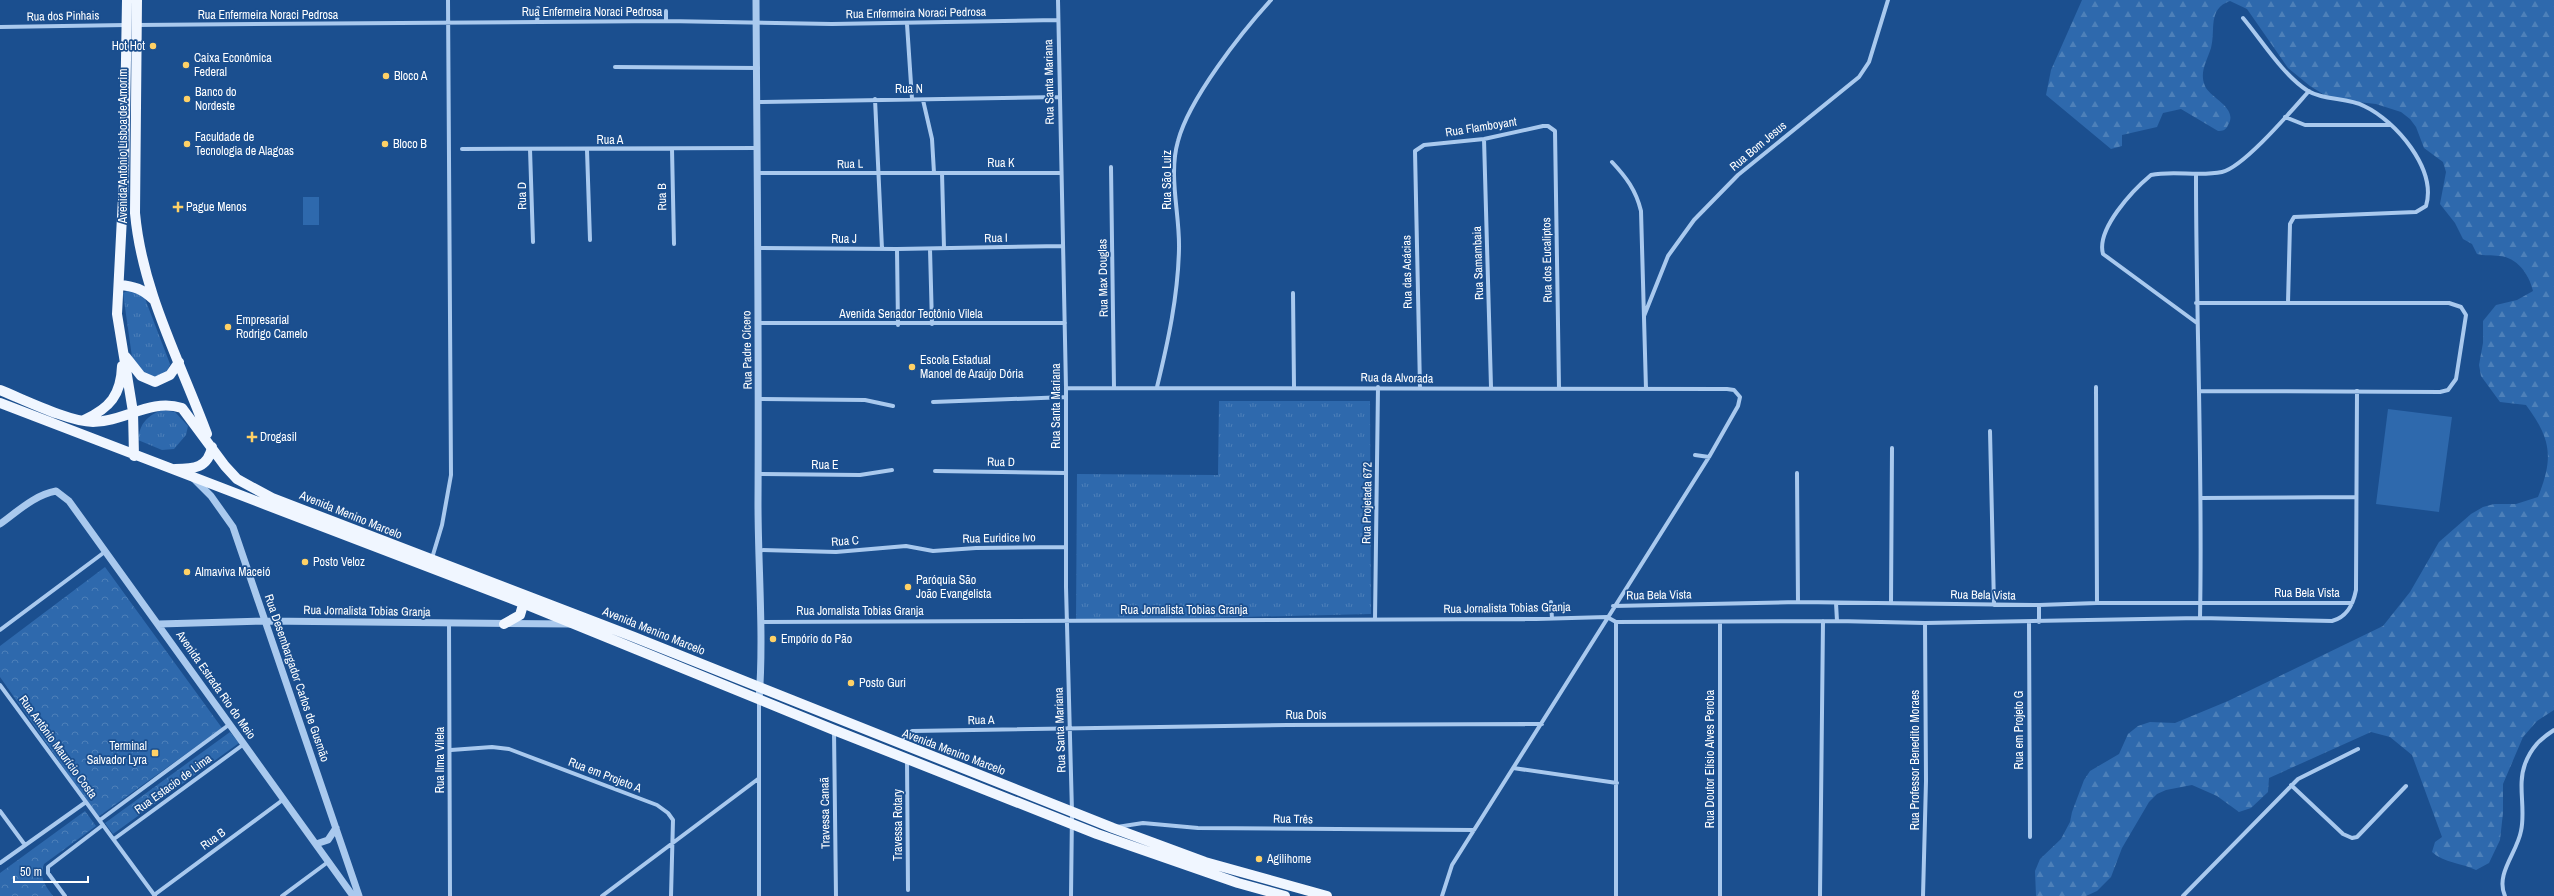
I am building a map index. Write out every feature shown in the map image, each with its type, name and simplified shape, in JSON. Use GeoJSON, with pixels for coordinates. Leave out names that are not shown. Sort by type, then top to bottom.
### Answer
{"type":"FeatureCollection","features":[{"type":"Feature","properties":{"kind":"main road","name":"Avenida Antônio Lisboa de Amorim"},"geometry":{"type":"LineString","coordinates":[[128,0],[132,25],[134,213],[138,243],[154,300],[212,447]]}},
{"type":"Feature","properties":{"kind":"main road","name":"Avenida Antônio Lisboa de Amorim"},"geometry":{"type":"LineString","coordinates":[[134,456],[133,412],[117,314],[132,25],[137,0]]}},
{"type":"Feature","properties":{"kind":"main road"},"geometry":{"type":"LineString","coordinates":[[119,285],[135,286],[145,291],[154,300]]}},
{"type":"Feature","properties":{"kind":"main road"},"geometry":{"type":"LineString","coordinates":[[124,350],[141,376],[155,382],[170,375],[179,362]]}},
{"type":"Feature","properties":{"kind":"main road"},"geometry":{"type":"LineString","coordinates":[[83,421],[101,412],[115,396],[121,377],[124,350]]}},
{"type":"Feature","properties":{"kind":"main road","name":"Avenida Menino Marcelo"},"geometry":{"type":"LineString","coordinates":[[0,390],[83,421],[102,421],[160,405],[182,408],[225,466],[248,486],[272,498],[525,599],[576,624],[759,700],[1072,824],[1170,861],[1285,896]]}},
{"type":"Feature","properties":{"kind":"main road","name":"Avenida Menino Marcelo"},"geometry":{"type":"LineString","coordinates":[[0,403],[194,479],[525,599],[760,687],[897,744],[1113,828],[1205,862],[1327,896]]}},
{"type":"Feature","properties":{"kind":"main road"},"geometry":{"type":"LineString","coordinates":[[169,469],[197,468],[203,465],[210,455],[212,447]]}},
{"type":"Feature","properties":{"kind":"main road"},"geometry":{"type":"LineString","coordinates":[[504,624],[520,615],[525,599]]}},
{"type":"Feature","properties":{"kind":"street"},"geometry":{"type":"LineString","coordinates":[[431,561],[442,525],[451,474],[448,0]]}},
{"type":"Feature","properties":{"kind":"street","name":"Rua Padre Cícero"},"geometry":{"type":"LineString","coordinates":[[756,0],[759,148],[757,323],[759,399],[758,550],[761,622],[759,700]]}},
{"type":"Feature","properties":{"kind":"street","name":"Rua Santa Mariana"},"geometry":{"type":"LineString","coordinates":[[1058,0],[1057,20],[1060,174],[1065,323],[1065,547],[1072,812],[1072,896]]}},
{"type":"Feature","properties":{"kind":"street","name":"Rua São Luiz"},"geometry":{"type":"LineString","coordinates":[[1157,387],[1170,327],[1179,249],[1174,182],[1177,142],[1190,109],[1244,32],[1271,0]]}},
{"type":"Feature","properties":{"kind":"street","name":"Rua Bom Jesus"},"geometry":{"type":"LineString","coordinates":[[1644,316],[1668,256],[1694,220],[1738,175],[1859,77],[1869,62],[1888,0]]}},
{"type":"Feature","properties":{"kind":"street"},"geometry":{"type":"LineString","coordinates":[[537,22],[538,8]]}},
{"type":"Feature","properties":{"kind":"street"},"geometry":{"type":"LineString","coordinates":[[666,11],[666,22]]}},
{"type":"Feature","properties":{"kind":"street"},"geometry":{"type":"LineString","coordinates":[[2243,18],[2279,61],[2309,91],[2364,105],[2390,124],[2404,138],[2420,161],[2427,188],[2426,206],[2416,212],[2294,217],[2290,224],[2288,303]]}},
{"type":"Feature","properties":{"kind":"street","name":"Rua Enfermeira Noraci Pedrosa"},"geometry":{"type":"LineString","coordinates":[[132,25],[537,22],[907,24],[1057,20]]}},
{"type":"Feature","properties":{"kind":"street"},"geometry":{"type":"LineString","coordinates":[[907,24],[912,99]]}},
{"type":"Feature","properties":{"kind":"street","name":"Rua dos Pinhais"},"geometry":{"type":"LineString","coordinates":[[0,27],[132,25]]}},
{"type":"Feature","properties":{"kind":"street"},"geometry":{"type":"LineString","coordinates":[[615,67],[758,68]]}},
{"type":"Feature","properties":{"kind":"street"},"geometry":{"type":"LineString","coordinates":[[2197,323],[2108,260],[2101,246],[2107,225],[2151,175],[2160,173],[2196,175],[2231,169],[2285,118],[2309,91]]}},
{"type":"Feature","properties":{"kind":"street","name":"Rua N"},"geometry":{"type":"LineString","coordinates":[[758,102],[1059,97]]}},
{"type":"Feature","properties":{"kind":"street"},"geometry":{"type":"LineString","coordinates":[[876,99],[882,249]]}},
{"type":"Feature","properties":{"kind":"street"},"geometry":{"type":"LineString","coordinates":[[923,100],[932,139],[934,173]]}},
{"type":"Feature","properties":{"kind":"street"},"geometry":{"type":"LineString","coordinates":[[2285,118],[2305,125],[2390,124]]}},
{"type":"Feature","properties":{"kind":"street","name":"Rua Flamboyant"},"geometry":{"type":"LineString","coordinates":[[1414,156],[1419,147],[1424,144],[1484,139],[1543,126],[1548,126],[1555,131]]}},
{"type":"Feature","properties":{"kind":"street","name":"Rua dos Eucaliptos"},"geometry":{"type":"LineString","coordinates":[[1555,131],[1559,388]]}},
{"type":"Feature","properties":{"kind":"street","name":"Rua Samambaia"},"geometry":{"type":"LineString","coordinates":[[1484,139],[1491,387]]}},
{"type":"Feature","properties":{"kind":"street","name":"Rua A"},"geometry":{"type":"LineString","coordinates":[[462,149],[672,150],[759,148]]}},
{"type":"Feature","properties":{"kind":"street","name":"Rua D"},"geometry":{"type":"LineString","coordinates":[[530,149],[533,242]]}},
{"type":"Feature","properties":{"kind":"street"},"geometry":{"type":"LineString","coordinates":[[587,150],[590,240]]}},
{"type":"Feature","properties":{"kind":"street","name":"Rua B"},"geometry":{"type":"LineString","coordinates":[[672,150],[674,244]]}},
{"type":"Feature","properties":{"kind":"street","name":"Rua das Acácias"},"geometry":{"type":"LineString","coordinates":[[1414,156],[1420,388]]}},
{"type":"Feature","properties":{"kind":"street"},"geometry":{"type":"LineString","coordinates":[[1612,162],[1628,179],[1637,194],[1641,210],[1646,389]]}},
{"type":"Feature","properties":{"kind":"street","name":"Rua Max Douglas"},"geometry":{"type":"LineString","coordinates":[[1111,167],[1114,388]]}},
{"type":"Feature","properties":{"kind":"street","name":"Rua L"},"geometry":{"type":"LineString","coordinates":[[759,173],[942,173]]}},
{"type":"Feature","properties":{"kind":"street"},"geometry":{"type":"LineString","coordinates":[[942,173],[944,248]]}},
{"type":"Feature","properties":{"kind":"street","name":"Rua K"},"geometry":{"type":"LineString","coordinates":[[942,173],[1060,174]]}},
{"type":"Feature","properties":{"kind":"street"},"geometry":{"type":"LineString","coordinates":[[2196,175],[2196,303],[2201,498],[2200,618]]}},
{"type":"Feature","properties":{"kind":"street","name":"Rua I"},"geometry":{"type":"LineString","coordinates":[[930,249],[1062,246]]}},
{"type":"Feature","properties":{"kind":"street","name":"Rua J"},"geometry":{"type":"LineString","coordinates":[[758,248],[930,249]]}},
{"type":"Feature","properties":{"kind":"street"},"geometry":{"type":"LineString","coordinates":[[897,249],[898,325]]}},
{"type":"Feature","properties":{"kind":"street"},"geometry":{"type":"LineString","coordinates":[[930,249],[932,324]]}},
{"type":"Feature","properties":{"kind":"street"},"geometry":{"type":"LineString","coordinates":[[1293,293],[1294,387]]}},
{"type":"Feature","properties":{"kind":"street"},"geometry":{"type":"LineString","coordinates":[[2196,303],[2449,303],[2456,304],[2464,310],[2466,315],[2456,379],[2448,390],[2440,392],[2199,391]]}},
{"type":"Feature","properties":{"kind":"street","name":"Avenida Senador Teotônio Vilela"},"geometry":{"type":"LineString","coordinates":[[757,323],[898,325],[1065,323]]}},
{"type":"Feature","properties":{"kind":"street","name":"Rua Projetada 672"},"geometry":{"type":"LineString","coordinates":[[1375,620],[1378,387]]}},
{"type":"Feature","properties":{"kind":"street","name":"Rua da Alvorada"},"geometry":{"type":"LineString","coordinates":[[1066,388],[1491,387],[1727,389],[1736,392],[1740,397],[1740,402],[1709,457]]}},
{"type":"Feature","properties":{"kind":"street"},"geometry":{"type":"LineString","coordinates":[[2096,387],[2098,603]]}},
{"type":"Feature","properties":{"kind":"street"},"geometry":{"type":"LineString","coordinates":[[2352,604],[2356,590],[2357,391]]}},
{"type":"Feature","properties":{"kind":"street"},"geometry":{"type":"LineString","coordinates":[[933,402],[1066,398]]}},
{"type":"Feature","properties":{"kind":"street"},"geometry":{"type":"LineString","coordinates":[[759,399],[866,400],[893,406]]}},
{"type":"Feature","properties":{"kind":"street"},"geometry":{"type":"LineString","coordinates":[[1990,431],[1994,605]]}},
{"type":"Feature","properties":{"kind":"street"},"geometry":{"type":"LineString","coordinates":[[1891,603],[1892,448]]}},
{"type":"Feature","properties":{"kind":"street"},"geometry":{"type":"LineString","coordinates":[[1442,896],[1448,873],[1474,830],[1542,724],[1613,606],[1709,457],[1696,455]]}},
{"type":"Feature","properties":{"kind":"street","name":"Rua E"},"geometry":{"type":"LineString","coordinates":[[758,474],[860,475],[892,470]]}},
{"type":"Feature","properties":{"kind":"street","name":"Rua D"},"geometry":{"type":"LineString","coordinates":[[935,470],[1066,473]]}},
{"type":"Feature","properties":{"kind":"street"},"geometry":{"type":"LineString","coordinates":[[1797,473],[1798,602]]}},
{"type":"Feature","properties":{"kind":"street","name":"Rua Desembargador Carlos de Gusmão"},"geometry":{"type":"LineString","coordinates":[[194,479],[211,496],[233,527],[359,896]]}},
{"type":"Feature","properties":{"kind":"street","name":"Avenida Estrada Rio do Meio"},"geometry":{"type":"LineString","coordinates":[[0,524],[38,497],[56,491],[70,500],[353,896]]}},
{"type":"Feature","properties":{"kind":"street"},"geometry":{"type":"LineString","coordinates":[[2201,498],[2356,497]]}},
{"type":"Feature","properties":{"kind":"street","name":"Rua C"},"geometry":{"type":"LineString","coordinates":[[758,550],[836,552],[906,546],[933,551]]}},
{"type":"Feature","properties":{"kind":"street","name":"Rua Euridice Ivo"},"geometry":{"type":"LineString","coordinates":[[933,551],[976,548],[1065,547]]}},
{"type":"Feature","properties":{"kind":"street"},"geometry":{"type":"LineString","coordinates":[[0,630],[106,551]]}},
{"type":"Feature","properties":{"kind":"street"},"geometry":{"type":"LineString","coordinates":[[1551,602],[1552,619]]}},
{"type":"Feature","properties":{"kind":"street","name":"Rua Bela Vista"},"geometry":{"type":"LineString","coordinates":[[1613,606],[1798,602],[1994,605],[2098,603],[2352,604]]}},
{"type":"Feature","properties":{"kind":"street"},"geometry":{"type":"LineString","coordinates":[[1836,603],[1837,621]]}},
{"type":"Feature","properties":{"kind":"street","name":"Rua Bela Vista"},"geometry":{"type":"LineString","coordinates":[[1616,622],[1837,621],[1925,623],[2200,618],[2332,621],[2345,615],[2352,604]]}},
{"type":"Feature","properties":{"kind":"street"},"geometry":{"type":"LineString","coordinates":[[2039,605],[2039,622]]}},
{"type":"Feature","properties":{"kind":"street"},"geometry":{"type":"LineString","coordinates":[[1607,617],[1616,622],[1616,896]]}},
{"type":"Feature","properties":{"kind":"street","name":"Rua Jornalista Tobias Granja"},"geometry":{"type":"LineString","coordinates":[[761,622],[1067,622],[1552,619],[1607,617]]}},
{"type":"Feature","properties":{"kind":"street","name":"Rua Jornalista Tobias Granja"},"geometry":{"type":"LineString","coordinates":[[159,624],[265,621],[576,624]]}},
{"type":"Feature","properties":{"kind":"street"},"geometry":{"type":"LineString","coordinates":[[1820,896],[1823,621]]}},
{"type":"Feature","properties":{"kind":"street","name":"Rua Doutor Elísio Alves Peroba"},"geometry":{"type":"LineString","coordinates":[[1720,622],[1720,896]]}},
{"type":"Feature","properties":{"kind":"street","name":"Rua em Projeto G"},"geometry":{"type":"LineString","coordinates":[[2029,622],[2030,837]]}},
{"type":"Feature","properties":{"kind":"street","name":"Rua Ilma Vilela"},"geometry":{"type":"LineString","coordinates":[[449,623],[451,750],[450,896]]}},
{"type":"Feature","properties":{"kind":"street","name":"Rua Professor Benedito Moraes"},"geometry":{"type":"LineString","coordinates":[[1923,896],[1926,781],[1925,623]]}},
{"type":"Feature","properties":{"kind":"street","name":"Rua Antônio Maurício Costa"},"geometry":{"type":"LineString","coordinates":[[0,685],[155,895]]}},
{"type":"Feature","properties":{"kind":"street"},"geometry":{"type":"LineString","coordinates":[[759,700],[759,896]]}},
{"type":"Feature","properties":{"kind":"street"},"geometry":{"type":"LineString","coordinates":[[100,820],[230,724]]}},
{"type":"Feature","properties":{"kind":"street","name":"Rua Dois"},"geometry":{"type":"LineString","coordinates":[[1070,728],[1542,724]]}},
{"type":"Feature","properties":{"kind":"street","name":"Rua A"},"geometry":{"type":"LineString","coordinates":[[897,744],[912,731],[1070,728]]}},
{"type":"Feature","properties":{"kind":"street","name":"Travessa Canaã"},"geometry":{"type":"LineString","coordinates":[[834,730],[836,896]]}},
{"type":"Feature","properties":{"kind":"street"},"geometry":{"type":"LineString","coordinates":[[2505,896],[2501,887],[2504,872],[2515,851],[2522,830],[2524,766],[2539,741],[2554,730]]}},
{"type":"Feature","properties":{"kind":"street","name":"Rua Estacio de Lima"},"geometry":{"type":"LineString","coordinates":[[114,839],[244,744]]}},
{"type":"Feature","properties":{"kind":"street","name":"Rua em Projeto A"},"geometry":{"type":"LineString","coordinates":[[451,750],[492,747],[509,749],[657,805],[668,813],[673,820],[671,896]]}},
{"type":"Feature","properties":{"kind":"street"},"geometry":{"type":"LineString","coordinates":[[2183,896],[2291,785],[2304,774],[2358,749]]}},
{"type":"Feature","properties":{"kind":"street","name":"Travessa Rotary"},"geometry":{"type":"LineString","coordinates":[[907,759],[908,890]]}},
{"type":"Feature","properties":{"kind":"street"},"geometry":{"type":"LineString","coordinates":[[1513,768],[1617,783]]}},
{"type":"Feature","properties":{"kind":"street"},"geometry":{"type":"LineString","coordinates":[[602,896],[758,779]]}},
{"type":"Feature","properties":{"kind":"street"},"geometry":{"type":"LineString","coordinates":[[2291,785],[2343,834],[2352,838],[2357,836],[2406,786]]}},
{"type":"Feature","properties":{"kind":"street","name":"Rua B"},"geometry":{"type":"LineString","coordinates":[[155,895],[284,799]]}},
{"type":"Feature","properties":{"kind":"street"},"geometry":{"type":"LineString","coordinates":[[0,863],[86,802]]}},
{"type":"Feature","properties":{"kind":"street"},"geometry":{"type":"LineString","coordinates":[[0,811],[25,845]]}},
{"type":"Feature","properties":{"kind":"street","name":"Rua Três"},"geometry":{"type":"LineString","coordinates":[[1113,828],[1144,823],[1198,828],[1474,830]]}},
{"type":"Feature","properties":{"kind":"street"},"geometry":{"type":"LineString","coordinates":[[65,896],[48,873],[48,867],[104,825]]}},
{"type":"Feature","properties":{"kind":"street"},"geometry":{"type":"LineString","coordinates":[[316,844],[328,840],[336,828]]}},
{"type":"Feature","properties":{"kind":"street"},"geometry":{"type":"LineString","coordinates":[[282,896],[328,862]]}},
{"type":"Feature","properties":{"kind":"green space"},"geometry":{"type":"Polygon","coordinates":[[[2082,0],[2554,0],[2554,710],[2537,721],[2523,737],[2503,784],[2503,813],[2500,840],[2489,863],[2476,870],[2448,861],[2432,852],[2435,842],[2442,837],[2412,755],[2390,737],[2371,732],[2269,778],[2268,792],[2251,808],[2239,812],[2217,796],[2192,785],[2166,790],[2157,794],[2149,802],[2122,848],[2111,877],[2097,891],[2086,896],[2036,896],[2035,871],[2040,859],[2061,839],[2070,822],[2072,812],[2084,780],[2090,771],[2119,754],[2128,734],[2138,726],[2150,722],[2175,723],[2228,701],[2383,626],[2410,592],[2439,542],[2471,514],[2483,507],[2494,504],[2516,504],[2538,497],[2543,483],[2548,459],[2545,439],[2541,428],[2526,405],[2500,402],[2481,376],[2479,365],[2483,343],[2483,321],[2496,305],[2517,300],[2533,291],[2529,278],[2517,263],[2505,257],[2477,254],[2472,244],[2463,239],[2455,223],[2440,204],[2446,172],[2443,162],[2424,148],[2416,127],[2410,119],[2401,112],[2376,104],[2331,99],[2310,86],[2288,68],[2247,9],[2230,1],[2218,9],[2215,15],[2211,48],[2203,71],[2203,81],[2205,86],[2230,113],[2230,119],[2226,128],[2218,131],[2181,109],[2163,113],[2157,127],[2122,135],[2122,146],[2111,149],[2046,95],[2051,70],[2082,0]]]}},
{"type":"Feature","properties":{"kind":"green space"},"geometry":{"type":"Polygon","coordinates":[[[303,197],[319,197],[319,225],[303,225],[303,197]]]}},
{"type":"Feature","properties":{"kind":"green space"},"geometry":{"type":"Polygon","coordinates":[[[129,290],[144,296],[170,364],[166,375],[151,378],[139,368],[132,357],[123,293],[129,290]]]}},
{"type":"Feature","properties":{"kind":"green space"},"geometry":{"type":"Polygon","coordinates":[[[1219,401],[1370,401],[1371,614],[1076,621],[1077,474],[1218,475],[1219,401]]]}},
{"type":"Feature","properties":{"kind":"green space"},"geometry":{"type":"Polygon","coordinates":[[[2388,409],[2452,417],[2439,512],[2376,504],[2388,409]]]}},
{"type":"Feature","properties":{"kind":"green space"},"geometry":{"type":"Polygon","coordinates":[[[162,410],[175,412],[188,426],[186,435],[174,449],[162,450],[138,440],[140,429],[145,421],[152,415],[162,410]]]}},
{"type":"Feature","properties":{"kind":"green space"},"geometry":{"type":"Polygon","coordinates":[[[105,567],[222,728],[98,817],[0,677],[0,646],[105,567]]]}},
{"type":"Feature","properties":{"kind":"green space"},"geometry":{"type":"Polygon","coordinates":[[[230,732],[239,743],[113,834],[105,823],[230,732]]]}},
{"type":"Feature","properties":{"kind":"green space"},"geometry":{"type":"Polygon","coordinates":[[[85,811],[96,826],[44,864],[42,873],[45,885],[53,896],[0,896],[0,873],[85,811]]]}},
{"type":"Feature","properties":{"kind":"place","name":"Hot Hot"},"geometry":{"type":"Point","coordinates":[153,46]}},
{"type":"Feature","properties":{"kind":"place","name":"Caixa Econômica Federal"},"geometry":{"type":"Point","coordinates":[186,65]}},
{"type":"Feature","properties":{"kind":"place","name":"Bloco A"},"geometry":{"type":"Point","coordinates":[386,76]}},
{"type":"Feature","properties":{"kind":"place","name":"Banco do Nordeste"},"geometry":{"type":"Point","coordinates":[187,99]}},
{"type":"Feature","properties":{"kind":"place","name":"Faculdade de Tecnologia de Alagoas"},"geometry":{"type":"Point","coordinates":[187,144]}},
{"type":"Feature","properties":{"kind":"place","name":"Bloco B"},"geometry":{"type":"Point","coordinates":[385,144]}},
{"type":"Feature","properties":{"kind":"place","name":"Pague Menos"},"geometry":{"type":"Point","coordinates":[178,207]}},
{"type":"Feature","properties":{"kind":"place","name":"Empresarial Rodrigo Camelo"},"geometry":{"type":"Point","coordinates":[228,327]}},
{"type":"Feature","properties":{"kind":"place","name":"Escola Estadual Manoel de Araújo Dória"},"geometry":{"type":"Point","coordinates":[912,367]}},
{"type":"Feature","properties":{"kind":"place","name":"Drogasil"},"geometry":{"type":"Point","coordinates":[252,437]}},
{"type":"Feature","properties":{"kind":"place","name":"Posto Veloz"},"geometry":{"type":"Point","coordinates":[305,562]}},
{"type":"Feature","properties":{"kind":"place","name":"Almaviva Maceió"},"geometry":{"type":"Point","coordinates":[187,572]}},
{"type":"Feature","properties":{"kind":"place","name":"Paróquia São João Evangelista"},"geometry":{"type":"Point","coordinates":[908,587]}},
{"type":"Feature","properties":{"kind":"place","name":"Empório do Pão"},"geometry":{"type":"Point","coordinates":[773,639]}},
{"type":"Feature","properties":{"kind":"place","name":"Posto Guri"},"geometry":{"type":"Point","coordinates":[851,683]}},
{"type":"Feature","properties":{"kind":"place","name":"Terminal Salvador Lyra"},"geometry":{"type":"Point","coordinates":[155,753]}},
{"type":"Feature","properties":{"kind":"place","name":"Agilihome"},"geometry":{"type":"Point","coordinates":[1259,859]}}]}
